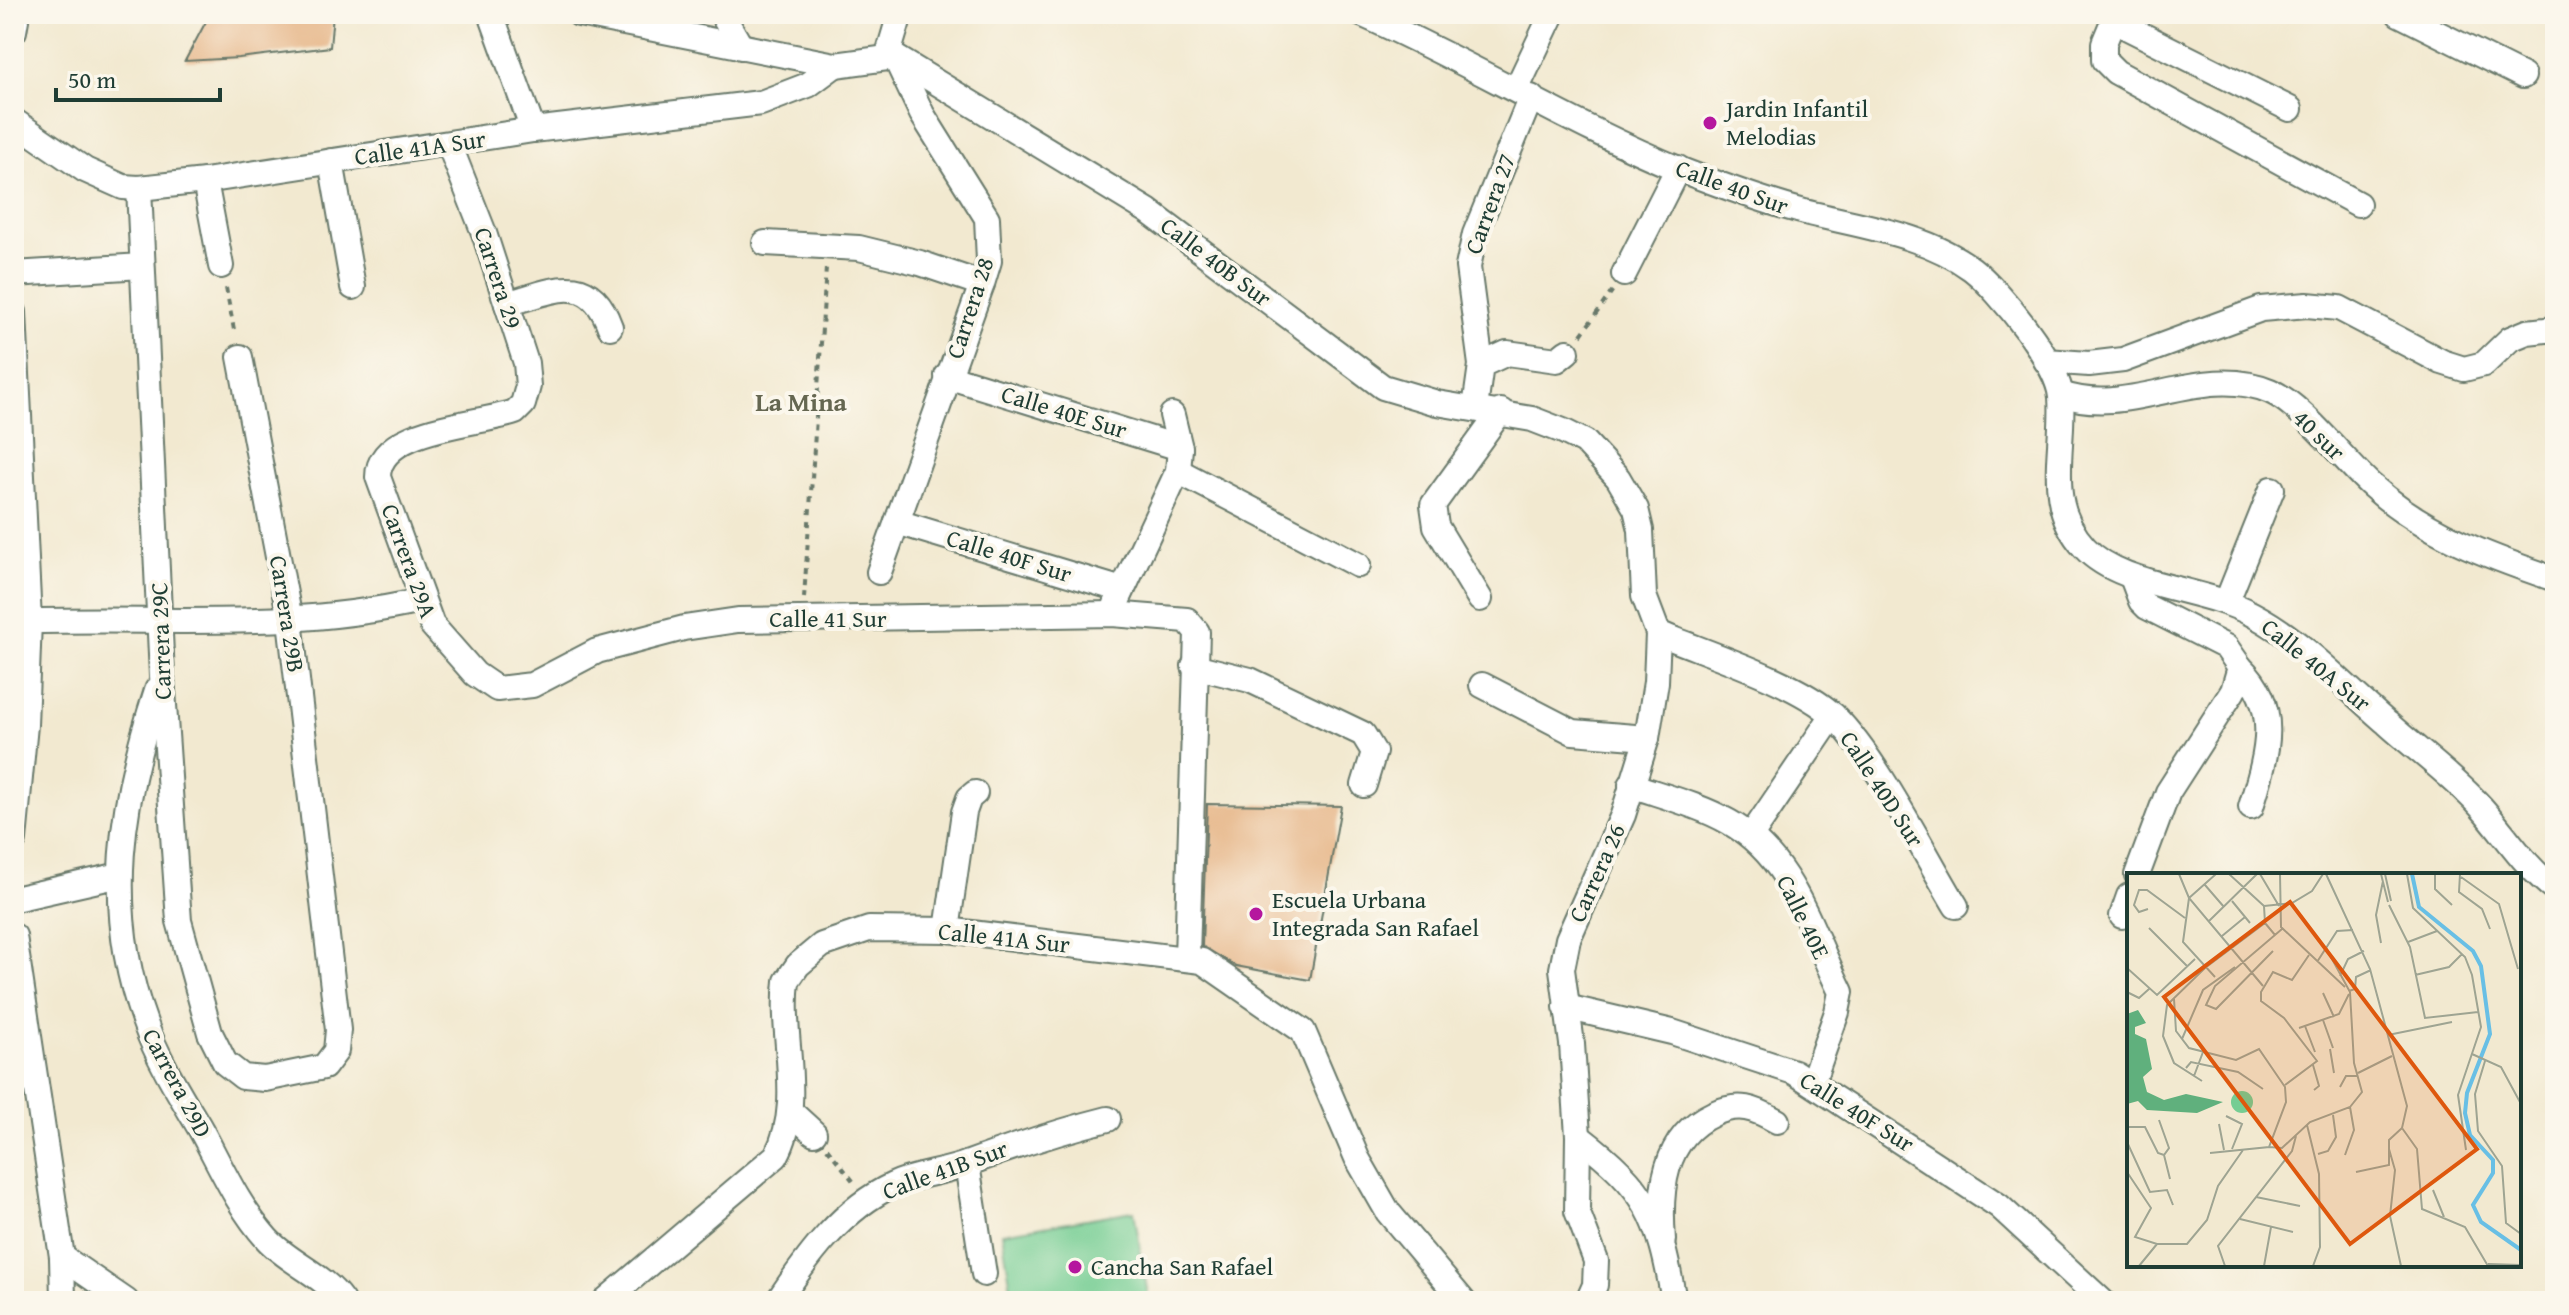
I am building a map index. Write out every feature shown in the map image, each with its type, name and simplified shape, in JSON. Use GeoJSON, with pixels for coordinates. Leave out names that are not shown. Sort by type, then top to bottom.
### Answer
{"type":"FeatureCollection","features":[{"type":"Feature","properties":{"kind":"street"},"geometry":{"type":"LineString","coordinates":[[14,31],[17,14]]}},
{"type":"Feature","properties":{"kind":"street"},"geometry":{"type":"LineString","coordinates":[[491,14],[533,130]]}},
{"type":"Feature","properties":{"kind":"street"},"geometry":{"type":"LineString","coordinates":[[579,14],[835,65],[891,58],[900,14]]}},
{"type":"Feature","properties":{"kind":"street"},"geometry":{"type":"LineString","coordinates":[[722,14],[741,47]]}},
{"type":"Feature","properties":{"kind":"street","name":"Carrera 27"},"geometry":{"type":"LineString","coordinates":[[1475,408],[1481,365],[1468,267],[1475,234],[1552,14]]}},
{"type":"Feature","properties":{"kind":"street"},"geometry":{"type":"LineString","coordinates":[[2399,14],[2523,76]]}},
{"type":"Feature","properties":{"kind":"street","name":"Calle 40 Sur"},"geometry":{"type":"LineString","coordinates":[[1371,16],[1523,94],[1678,168],[1797,210],[1937,248],[1974,270],[2008,306],[2046,361],[2061,394]]}},
{"type":"Feature","properties":{"kind":"street"},"geometry":{"type":"LineString","coordinates":[[2290,109],[2115,17],[2104,43],[2104,60],[2116,72],[2358,204]]}},
{"type":"Feature","properties":{"kind":"street","name":"Carrera 28"},"geometry":{"type":"LineString","coordinates":[[879,572],[989,261],[987,218],[891,58]]}},
{"type":"Feature","properties":{"kind":"street","name":"Calle 40B Sur"},"geometry":{"type":"LineString","coordinates":[[891,58],[1148,211],[1383,387],[1407,396],[1501,411],[1563,431],[1601,457]]}},
{"type":"Feature","properties":{"kind":"street","name":"Calle 41A Sur"},"geometry":{"type":"LineString","coordinates":[[14,121],[85,170],[123,187],[139,188],[205,181],[533,130],[761,103],[808,85],[835,65]]}},
{"type":"Feature","properties":{"kind":"street","name":"Carrera 29"},"geometry":{"type":"LineString","coordinates":[[382,456],[390,447],[443,428],[515,412],[523,404],[528,386],[526,363],[507,304],[449,144]]}},
{"type":"Feature","properties":{"kind":"street"},"geometry":{"type":"LineString","coordinates":[[331,161],[353,287]]}},
{"type":"Feature","properties":{"kind":"street"},"geometry":{"type":"LineString","coordinates":[[1624,274],[1678,168]]}},
{"type":"Feature","properties":{"kind":"street"},"geometry":{"type":"LineString","coordinates":[[205,181],[221,266]]}},
{"type":"Feature","properties":{"kind":"street","name":"Carrera 29C"},"geometry":{"type":"LineString","coordinates":[[139,188],[162,676],[179,921],[210,1033],[225,1063],[243,1077]]}},
{"type":"Feature","properties":{"kind":"street"},"geometry":{"type":"LineString","coordinates":[[765,243],[859,248],[920,263],[982,284]]}},
{"type":"Feature","properties":{"kind":"street"},"geometry":{"type":"LineString","coordinates":[[14,274],[142,266]]}},
{"type":"Feature","properties":{"kind":"street"},"geometry":{"type":"LineString","coordinates":[[507,304],[576,288],[593,295],[602,304],[610,327]]}},
{"type":"Feature","properties":{"kind":"street"},"geometry":{"type":"LineString","coordinates":[[2046,361],[2089,364],[2123,360],[2261,309],[2307,305],[2339,308],[2442,362],[2464,369],[2484,364],[2510,339],[2527,332],[2555,329]]}},
{"type":"Feature","properties":{"kind":"street"},"geometry":{"type":"LineString","coordinates":[[14,312],[26,712],[14,840]]}},
{"type":"Feature","properties":{"kind":"street"},"geometry":{"type":"LineString","coordinates":[[1481,365],[1507,353],[1557,360],[1567,352]]}},
{"type":"Feature","properties":{"kind":"street","name":"Carrera 29B"},"geometry":{"type":"LineString","coordinates":[[240,357],[290,620],[338,1030],[336,1051],[324,1067],[308,1073],[265,1079],[243,1077]]}},
{"type":"Feature","properties":{"kind":"street","name":"Calle 40E Sur"},"geometry":{"type":"LineString","coordinates":[[947,376],[1179,460],[1358,565]]}},
{"type":"Feature","properties":{"kind":"street","name":"40 sur"},"geometry":{"type":"LineString","coordinates":[[2061,394],[2083,402],[2202,382],[2238,381],[2273,392],[2373,487],[2413,518],[2463,545],[2555,579]]}},
{"type":"Feature","properties":{"kind":"street","name":"Calle 40A Sur"},"geometry":{"type":"LineString","coordinates":[[2061,394],[2056,475],[2061,506],[2073,534],[2086,550],[2108,567],[2132,577],[2227,601],[2258,617],[2300,647],[2479,805],[2555,889]]}},
{"type":"Feature","properties":{"kind":"street"},"geometry":{"type":"LineString","coordinates":[[1480,599],[1436,526],[1433,505],[1501,411]]}},
{"type":"Feature","properties":{"kind":"street"},"geometry":{"type":"LineString","coordinates":[[1112,614],[1158,521],[1179,460],[1172,415]]}},
{"type":"Feature","properties":{"kind":"street","name":"Carrera 29A"},"geometry":{"type":"LineString","coordinates":[[382,456],[378,477],[420,601],[432,625],[450,649],[484,683],[497,689]]}},
{"type":"Feature","properties":{"kind":"street","name":"Carrera 26"},"geometry":{"type":"LineString","coordinates":[[1588,1301],[1595,1285],[1596,1261],[1577,1211],[1578,1136],[1562,969],[1568,939],[1623,815],[1647,738],[1656,682],[1658,633],[1644,596],[1641,530],[1636,509],[1630,493],[1601,457]]}},
{"type":"Feature","properties":{"kind":"street"},"geometry":{"type":"LineString","coordinates":[[2227,601],[2272,489]]}},
{"type":"Feature","properties":{"kind":"street","name":"Calle 40F Sur"},"geometry":{"type":"LineString","coordinates":[[897,522],[1122,590]]}},
{"type":"Feature","properties":{"kind":"street"},"geometry":{"type":"LineString","coordinates":[[2132,577],[2147,607],[2226,647],[2254,681],[2269,719],[2269,740],[2251,807]]}},
{"type":"Feature","properties":{"kind":"street"},"geometry":{"type":"LineString","coordinates":[[21,622],[161,624],[290,620],[360,614],[420,601]]}},
{"type":"Feature","properties":{"kind":"street","name":"Calle 41 Sur"},"geometry":{"type":"LineString","coordinates":[[497,689],[532,685],[597,651],[684,628],[738,620],[802,617],[861,620],[1112,614],[1172,617],[1187,620],[1197,632],[1194,666]]}},
{"type":"Feature","properties":{"kind":"street","name":"Calle 40D Sur"},"geometry":{"type":"LineString","coordinates":[[1658,633],[1759,675],[1833,715],[1889,794],[1956,906]]}},
{"type":"Feature","properties":{"kind":"street"},"geometry":{"type":"LineString","coordinates":[[1187,957],[1194,666],[1250,680],[1363,734],[1374,752],[1364,785]]}},
{"type":"Feature","properties":{"kind":"street"},"geometry":{"type":"LineString","coordinates":[[2138,873],[2168,792],[2233,691],[2240,667]]}},
{"type":"Feature","properties":{"kind":"street","name":"Carrera 29D"},"geometry":{"type":"LineString","coordinates":[[162,676],[121,831],[120,875],[126,949],[144,1022],[243,1205],[268,1241],[323,1282],[342,1301]]}},
{"type":"Feature","properties":{"kind":"street"},"geometry":{"type":"LineString","coordinates":[[1482,685],[1573,732],[1647,738]]}},
{"type":"Feature","properties":{"kind":"street"},"geometry":{"type":"LineString","coordinates":[[1751,836],[1833,715]]}},
{"type":"Feature","properties":{"kind":"street","name":"Calle 40E"},"geometry":{"type":"LineString","coordinates":[[1631,785],[1700,809],[1751,836],[1794,889],[1841,992],[1812,1083]]}},
{"type":"Feature","properties":{"kind":"street"},"geometry":{"type":"LineString","coordinates":[[947,930],[964,812],[969,798],[975,793]]}},
{"type":"Feature","properties":{"kind":"street"},"geometry":{"type":"LineString","coordinates":[[14,899],[120,875]]}},
{"type":"Feature","properties":{"kind":"street","name":"Calle 41A Sur"},"geometry":{"type":"LineString","coordinates":[[605,1301],[776,1156],[785,1139],[790,1111],[787,981],[798,965],[822,945],[869,929],[947,930],[1202,961],[1303,1031],[1357,1158],[1388,1212],[1463,1301]]}},
{"type":"Feature","properties":{"kind":"street"},"geometry":{"type":"LineString","coordinates":[[14,936],[62,1257],[63,1301]]}},
{"type":"Feature","properties":{"kind":"street","name":"Calle 40F Sur"},"geometry":{"type":"LineString","coordinates":[[1566,1007],[1686,1036],[1772,1063],[1812,1083],[1999,1206],[2102,1301]]}},
{"type":"Feature","properties":{"kind":"street"},"geometry":{"type":"LineString","coordinates":[[1674,1301],[1661,1210],[1673,1153],[1688,1128],[1717,1112],[1742,1106],[1758,1109],[1777,1121]]}},
{"type":"Feature","properties":{"kind":"street"},"geometry":{"type":"LineString","coordinates":[[790,1111],[814,1133]]}},
{"type":"Feature","properties":{"kind":"street","name":"Calle 41B Sur"},"geometry":{"type":"LineString","coordinates":[[778,1301],[802,1264],[832,1230],[868,1199],[895,1184],[967,1164],[1027,1140],[1108,1119]]}},
{"type":"Feature","properties":{"kind":"street"},"geometry":{"type":"LineString","coordinates":[[1578,1136],[1629,1178],[1643,1196],[1663,1240]]}},
{"type":"Feature","properties":{"kind":"street"},"geometry":{"type":"LineString","coordinates":[[967,1164],[984,1274]]}},
{"type":"Feature","properties":{"kind":"street"},"geometry":{"type":"LineString","coordinates":[[62,1257],[126,1301]]}},
{"type":"Feature","properties":{"kind":"street"},"geometry":{"type":"LineString","coordinates":[[631,1282],[646,1301]]}},
{"type":"Feature","properties":{"kind":"path"},"geometry":{"type":"LineString","coordinates":[[802,617],[812,522],[827,246]]}},
{"type":"Feature","properties":{"kind":"path"},"geometry":{"type":"LineString","coordinates":[[221,266],[240,357]]}},
{"type":"Feature","properties":{"kind":"path"},"geometry":{"type":"LineString","coordinates":[[1567,352],[1624,274]]}},
{"type":"Feature","properties":{"kind":"path"},"geometry":{"type":"LineString","coordinates":[[814,1133],[868,1199]]}},
{"type":"Feature","properties":{"kind":"green space","name":"Cancha San Rafael"},"geometry":{"type":"Polygon","coordinates":[[[1134,1211],[1149,1301],[1013,1301],[1002,1233],[1134,1211]]]}},
{"type":"Feature","properties":{"kind":"building"},"geometry":{"type":"Polygon","coordinates":[[[210,14],[333,14],[330,47],[185,61],[210,14]]]}},
{"type":"Feature","properties":{"kind":"building","name":"Escuela Urbana Integrada San Rafael"},"geometry":{"type":"Polygon","coordinates":[[[1207,804],[1341,806],[1310,980],[1236,966],[1202,946],[1207,804]]]}},
{"type":"Feature","properties":{"kind":"place","name":"Jardin Infantil Melodias"},"geometry":{"type":"Point","coordinates":[1710,123]}},
{"type":"Feature","properties":{"kind":"place","name":"Escuela Urbana Integrada San Rafael"},"geometry":{"type":"Point","coordinates":[1256,914]}},
{"type":"Feature","properties":{"kind":"place","name":"Cancha San Rafael"},"geometry":{"type":"Point","coordinates":[1075,1267]}},
{"type":"Feature","properties":{"kind":"district","name":"La Mina"},"geometry":{"type":"Point","coordinates":[801,402]}}]}
